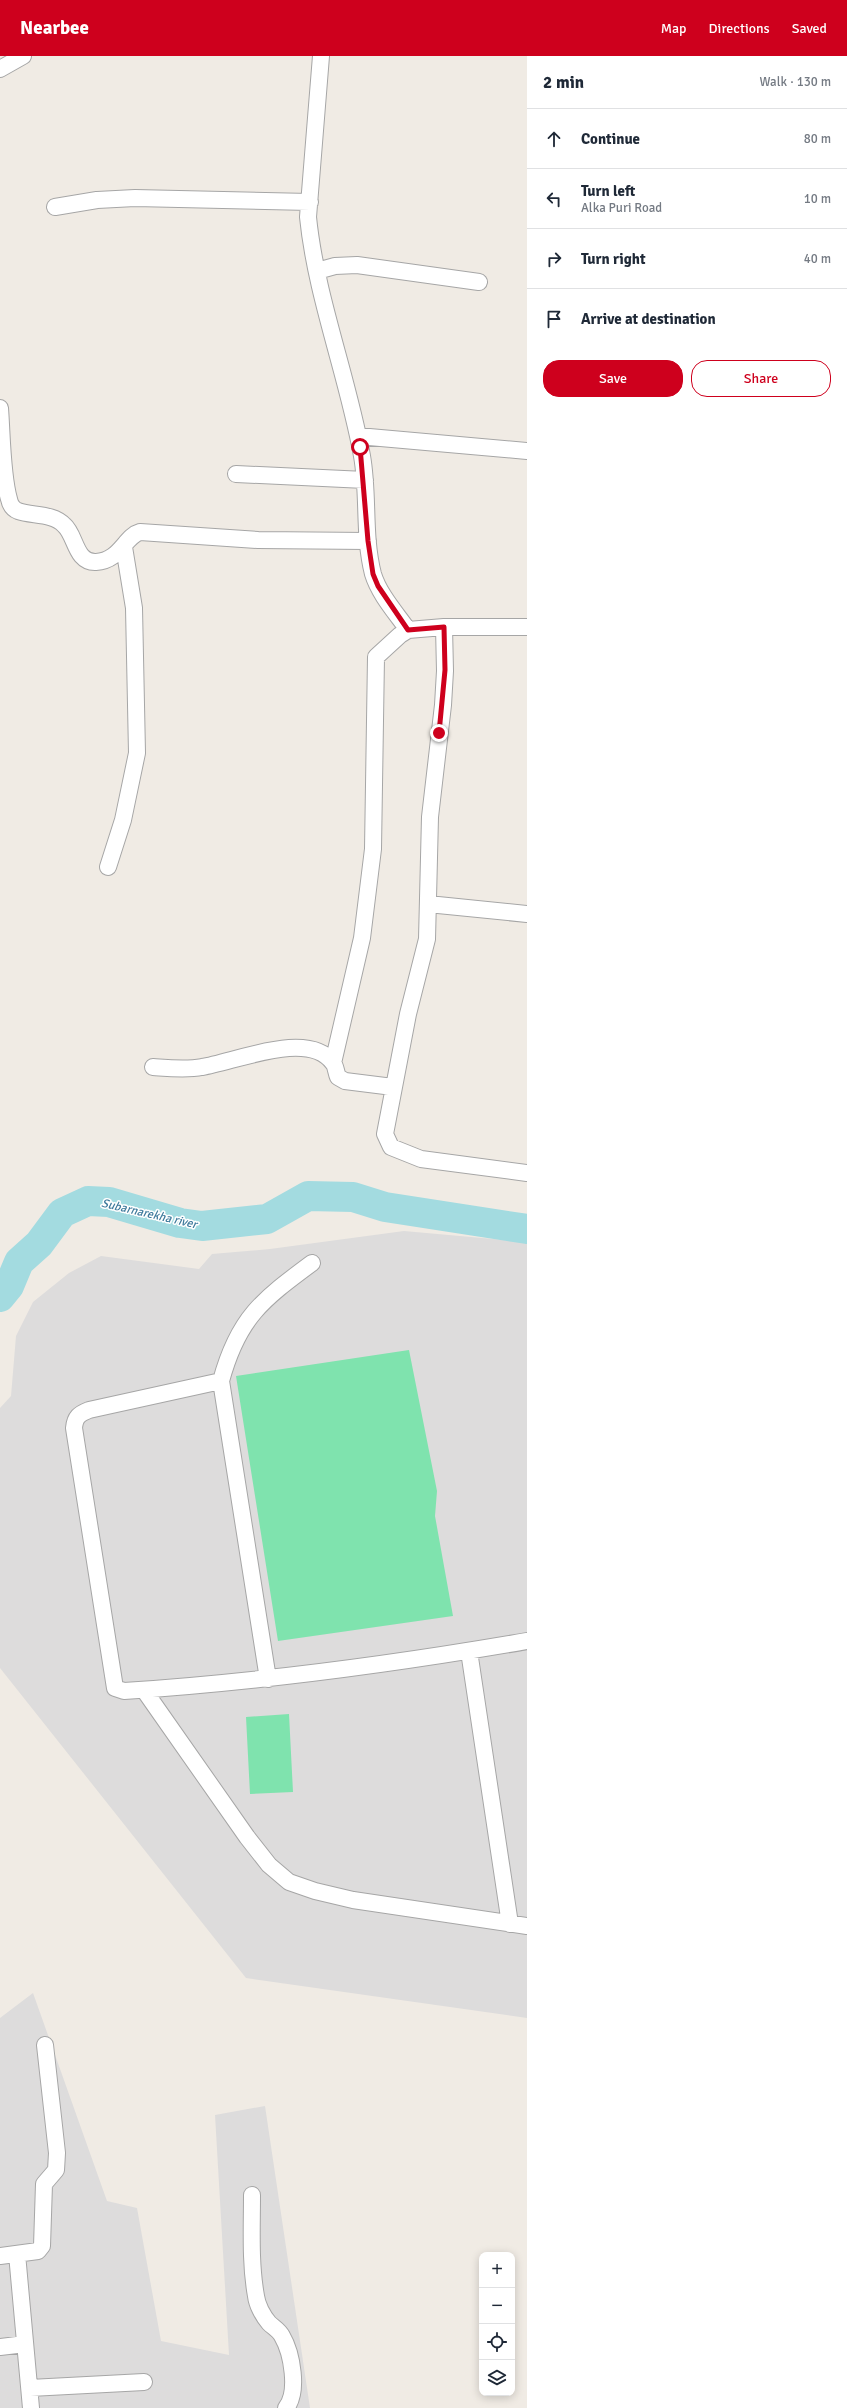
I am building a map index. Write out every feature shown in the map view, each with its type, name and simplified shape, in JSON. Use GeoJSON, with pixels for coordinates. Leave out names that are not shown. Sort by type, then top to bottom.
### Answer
{"type":"FeatureCollection","features":[{"type":"Feature","properties":{"kind":"street"},"geometry":{"type":"LineString","coordinates":[[0,68],[23,56]]}},
{"type":"Feature","properties":{"kind":"street"},"geometry":{"type":"LineString","coordinates":[[321,56],[310,202],[310,234],[317,271],[358,436],[364,480],[368,541],[378,586],[404,632]]}},
{"type":"Feature","properties":{"kind":"street"},"geometry":{"type":"LineString","coordinates":[[55,208],[97,200],[135,198],[310,202]]}},
{"type":"Feature","properties":{"kind":"street"},"geometry":{"type":"LineString","coordinates":[[317,271],[335,266],[357,265],[479,282]]}},
{"type":"Feature","properties":{"kind":"street"},"geometry":{"type":"LineString","coordinates":[[0,408],[8,495],[15,510],[59,521],[68,529],[81,556],[91,562],[102,561],[124,547],[133,535],[140,532],[258,540],[368,541]]}},
{"type":"Feature","properties":{"kind":"street"},"geometry":{"type":"LineString","coordinates":[[358,436],[527,451]]}},
{"type":"Feature","properties":{"kind":"street"},"geometry":{"type":"LineString","coordinates":[[236,474],[364,480]]}},
{"type":"Feature","properties":{"kind":"street"},"geometry":{"type":"LineString","coordinates":[[108,868],[123,820],[137,753],[134,608],[124,547]]}},
{"type":"Feature","properties":{"kind":"street"},"geometry":{"type":"LineString","coordinates":[[444,627],[445,670],[443,705],[430,816],[427,939],[385,1126],[387,1141],[391,1147],[421,1159],[527,1173]]}},
{"type":"Feature","properties":{"kind":"street"},"geometry":{"type":"LineString","coordinates":[[333,1063],[362,938],[373,849],[375,660],[377,654],[404,632],[444,627],[527,627]]}},
{"type":"Feature","properties":{"kind":"street"},"geometry":{"type":"LineString","coordinates":[[428,904],[527,914]]}},
{"type":"Feature","properties":{"kind":"street"},"geometry":{"type":"LineString","coordinates":[[152,1067],[200,1068],[271,1050],[300,1048],[317,1050],[333,1063],[338,1077],[345,1081],[393,1087]]}},
{"type":"Feature","properties":{"kind":"street"},"geometry":{"type":"LineString","coordinates":[[268,1679],[221,1381],[229,1353],[239,1331],[252,1314],[278,1289],[312,1263]]}},
{"type":"Feature","properties":{"kind":"street"},"geometry":{"type":"LineString","coordinates":[[221,1381],[89,1410],[81,1413],[75,1420],[74,1428],[80,1472],[113,1683],[119,1691],[268,1679],[469,1651],[527,1641]]}},
{"type":"Feature","properties":{"kind":"street"},"geometry":{"type":"LineString","coordinates":[[469,1651],[510,1924]]}},
{"type":"Feature","properties":{"kind":"street"},"geometry":{"type":"LineString","coordinates":[[144,1690],[247,1838],[269,1865],[289,1882],[315,1891],[354,1900],[527,1926]]}},
{"type":"Feature","properties":{"kind":"street"},"geometry":{"type":"LineString","coordinates":[[0,2256],[38,2252],[42,2246],[44,2184],[56,2170],[56,2136],[45,2045]]}},
{"type":"Feature","properties":{"kind":"street"},"geometry":{"type":"LineString","coordinates":[[252,2195],[252,2247],[256,2297],[266,2319],[282,2335],[286,2345],[294,2382],[293,2395],[286,2408]]}},
{"type":"Feature","properties":{"kind":"street"},"geometry":{"type":"LineString","coordinates":[[17,2254],[31,2408]]}},
{"type":"Feature","properties":{"kind":"street"},"geometry":{"type":"LineString","coordinates":[[0,2347],[26,2344]]}},
{"type":"Feature","properties":{"kind":"street"},"geometry":{"type":"LineString","coordinates":[[30,2388],[144,2382]]}},
{"type":"Feature","properties":{"kind":"shaded area"},"geometry":{"type":"Polygon","coordinates":[[[404,1231],[527,1242],[527,2018],[246,1978],[0,1668],[0,1408],[11,1396],[16,1336],[33,1302],[69,1273],[101,1256],[199,1269],[212,1254],[270,1249],[404,1231]]]}},
{"type":"Feature","properties":{"kind":"shaded area"},"geometry":{"type":"Polygon","coordinates":[[[33,1993],[107,2201],[137,2208],[161,2341],[229,2355],[215,2115],[265,2106],[310,2408],[0,2408],[0,2018],[33,1993]]]}},
{"type":"Feature","properties":{"kind":"green space"},"geometry":{"type":"Polygon","coordinates":[[[409,1350],[437,1491],[435,1516],[453,1616],[278,1641],[236,1376],[409,1350]]]}},
{"type":"Feature","properties":{"kind":"green space"},"geometry":{"type":"Polygon","coordinates":[[[289,1714],[293,1792],[250,1794],[246,1717],[289,1714]]]}},
{"type":"Feature","properties":{"kind":"waterway","name":"Subarnarekha river"},"geometry":{"type":"LineString","coordinates":[[0,1297],[9,1286],[19,1262],[39,1244],[62,1213],[88,1201],[109,1202],[180,1223],[202,1226],[267,1219],[308,1196],[353,1197],[385,1207],[527,1229]]}},
{"type":"Feature","properties":{"kind":"route"},"geometry":{"type":"LineString","coordinates":[[360,447],[363,458],[368,541],[373,574],[378,586],[408,630],[444,627],[445,670],[443,705],[439,733]]}}]}
